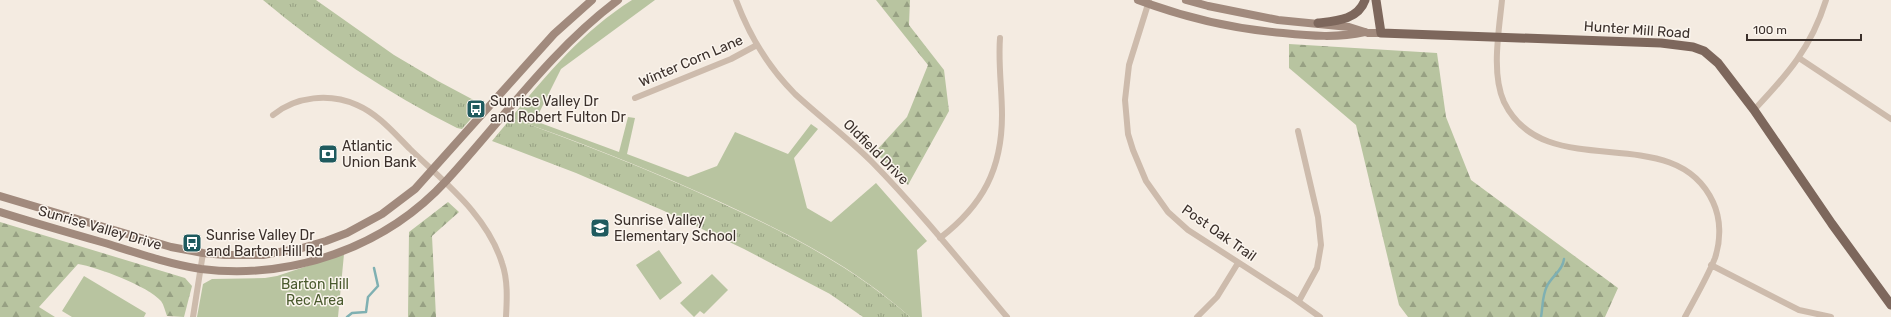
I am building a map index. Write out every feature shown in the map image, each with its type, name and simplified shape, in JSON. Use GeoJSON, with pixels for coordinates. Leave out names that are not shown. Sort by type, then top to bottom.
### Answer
{"type":"FeatureCollection","features":[{"type":"Feature","properties":{"kind":"main road","name":"Sunrise Valley Drive"},"geometry":{"type":"LineString","coordinates":[[0,196],[171,247],[203,253],[225,255],[263,255],[302,248],[326,241],[387,211],[415,189],[554,34],[592,0]]}},
{"type":"Feature","properties":{"kind":"main road","name":"Sunrise Valley Drive"},"geometry":{"type":"LineString","coordinates":[[0,212],[154,258],[200,269],[248,271],[280,268],[339,253],[394,226],[409,215],[445,182],[473,152],[491,128],[570,40],[618,0]]}},
{"type":"Feature","properties":{"kind":"main road"},"geometry":{"type":"LineString","coordinates":[[1138,0],[1151,1],[1201,20],[1262,32],[1318,36],[1381,32],[1376,0]]}},
{"type":"Feature","properties":{"kind":"main road"},"geometry":{"type":"LineString","coordinates":[[1186,0],[1253,16],[1349,27],[1365,32]]}},
{"type":"Feature","properties":{"kind":"main road"},"geometry":{"type":"LineString","coordinates":[[1318,23],[1349,18],[1359,11],[1365,0]]}},
{"type":"Feature","properties":{"kind":"main road","name":"Hunter Mill Road"},"geometry":{"type":"LineString","coordinates":[[1381,32],[1626,41],[1693,47],[1704,51],[1718,63],[1754,110],[1832,224],[1891,305]]}},
{"type":"Feature","properties":{"kind":"street","name":"Oldfield Drive"},"geometry":{"type":"LineString","coordinates":[[736,0],[757,45],[785,83],[872,162],[940,238],[1007,317]]}},
{"type":"Feature","properties":{"kind":"street"},"geometry":{"type":"LineString","coordinates":[[1502,0],[1497,67],[1500,90],[1509,110],[1517,121],[1539,138],[1559,145],[1666,160],[1682,167],[1696,178],[1710,196],[1718,218],[1719,242],[1711,266],[1685,317]]}},
{"type":"Feature","properties":{"kind":"street"},"geometry":{"type":"LineString","coordinates":[[1754,110],[1786,76],[1799,58],[1816,28],[1826,0]]}},
{"type":"Feature","properties":{"kind":"street","name":"Post Oak Trail"},"geometry":{"type":"LineString","coordinates":[[1151,1],[1134,47],[1126,83],[1126,116],[1133,150],[1146,181],[1168,212],[1188,230],[1299,301],[1320,317]]}},
{"type":"Feature","properties":{"kind":"street"},"geometry":{"type":"LineString","coordinates":[[940,238],[973,208],[988,184],[996,164],[1002,138],[999,52],[1000,38]]}},
{"type":"Feature","properties":{"kind":"street","name":"Winter Corn Lane"},"geometry":{"type":"LineString","coordinates":[[636,98],[731,59],[757,45]]}},
{"type":"Feature","properties":{"kind":"street"},"geometry":{"type":"LineString","coordinates":[[1799,58],[1891,119]]}},
{"type":"Feature","properties":{"kind":"street"},"geometry":{"type":"LineString","coordinates":[[274,115],[288,106],[310,99],[334,98],[352,103],[369,111],[379,119],[445,182],[475,214],[487,230],[496,247],[505,272],[507,287],[506,317]]}},
{"type":"Feature","properties":{"kind":"street"},"geometry":{"type":"LineString","coordinates":[[1298,131],[1318,218],[1321,245],[1317,268],[1299,301]]}},
{"type":"Feature","properties":{"kind":"street"},"geometry":{"type":"LineString","coordinates":[[193,317],[203,253]]}},
{"type":"Feature","properties":{"kind":"street"},"geometry":{"type":"LineString","coordinates":[[1197,317],[1217,297],[1238,263]]}},
{"type":"Feature","properties":{"kind":"street"},"geometry":{"type":"LineString","coordinates":[[1711,266],[1799,310],[1831,317]]}},
{"type":"Feature","properties":{"kind":"green space"},"geometry":{"type":"Polygon","coordinates":[[[263,0],[316,0],[394,55],[483,105],[462,129],[457,128],[431,115],[356,70],[263,0]]]}},
{"type":"Feature","properties":{"kind":"green space"},"geometry":{"type":"Polygon","coordinates":[[[632,0],[655,0],[561,69],[535,121],[619,152],[628,117],[635,118],[627,154],[688,177],[717,166],[735,132],[788,154],[811,124],[818,129],[794,158],[807,208],[831,222],[876,183],[927,241],[917,250],[922,317],[910,317],[888,298],[841,265],[766,224],[714,199],[639,167],[588,146],[511,118],[552,69],[582,39],[614,12],[632,0]]]}},
{"type":"Feature","properties":{"kind":"green space"},"geometry":{"type":"Polygon","coordinates":[[[876,0],[910,0],[909,25],[944,70],[949,111],[908,185],[875,152],[907,117],[928,65],[876,0]]]}},
{"type":"Feature","properties":{"kind":"green space"},"geometry":{"type":"Polygon","coordinates":[[[1289,44],[1437,53],[1446,117],[1471,180],[1618,288],[1605,317],[1408,317],[1399,305],[1356,125],[1289,68],[1289,44]]]}},
{"type":"Feature","properties":{"kind":"green space"},"geometry":{"type":"Polygon","coordinates":[[[511,118],[642,168],[770,226],[819,252],[866,282],[910,317],[863,317],[830,294],[744,249],[662,210],[576,173],[492,141],[511,118]]]}},
{"type":"Feature","properties":{"kind":"green space"},"geometry":{"type":"Polygon","coordinates":[[[448,202],[459,212],[432,236],[436,317],[408,317],[409,232],[448,202]]]}},
{"type":"Feature","properties":{"kind":"green space"},"geometry":{"type":"Polygon","coordinates":[[[0,222],[185,278],[192,286],[184,317],[167,316],[161,301],[134,283],[109,273],[78,264],[39,307],[55,317],[0,317],[0,222]]]}},
{"type":"Feature","properties":{"kind":"green space"},"geometry":{"type":"Polygon","coordinates":[[[659,250],[682,283],[660,300],[636,265],[659,250]]]}},
{"type":"Feature","properties":{"kind":"green space","name":"Barton Hill Rec Area"},"geometry":{"type":"Polygon","coordinates":[[[344,254],[338,317],[197,317],[203,284],[212,279],[265,278],[277,276],[344,254]]]}},
{"type":"Feature","properties":{"kind":"green space"},"geometry":{"type":"Polygon","coordinates":[[[712,274],[728,290],[704,314],[700,311],[694,317],[680,303],[712,274]]]}},
{"type":"Feature","properties":{"kind":"green space"},"geometry":{"type":"Polygon","coordinates":[[[84,276],[146,313],[144,317],[72,317],[62,311],[84,276]]]}},
{"type":"Feature","properties":{"kind":"waterway"},"geometry":{"type":"LineString","coordinates":[[1541,317],[1545,290],[1549,282],[1560,270],[1564,259]]}},
{"type":"Feature","properties":{"kind":"waterway"},"geometry":{"type":"LineString","coordinates":[[347,317],[352,313],[366,312],[368,297],[378,286],[374,268]]}},
{"type":"Feature","properties":{"kind":"place","name":"Sunrise Valley Dr and Robert Fulton Dr"},"geometry":{"type":"Point","coordinates":[476,109]}},
{"type":"Feature","properties":{"kind":"place","name":"Atlantic Union Bank"},"geometry":{"type":"Point","coordinates":[328,154]}},
{"type":"Feature","properties":{"kind":"place","name":"Sunrise Valley Elementary School"},"geometry":{"type":"Point","coordinates":[600,228]}},
{"type":"Feature","properties":{"kind":"place","name":"Sunrise Valley Dr and Barton Hill Rd"},"geometry":{"type":"Point","coordinates":[192,243]}}]}
